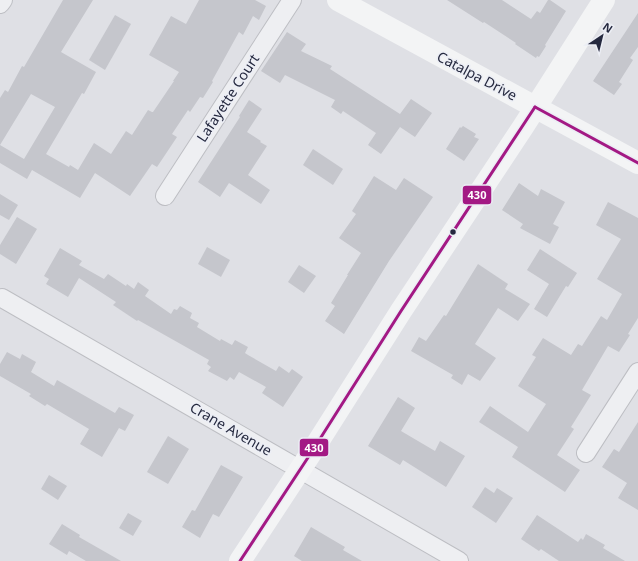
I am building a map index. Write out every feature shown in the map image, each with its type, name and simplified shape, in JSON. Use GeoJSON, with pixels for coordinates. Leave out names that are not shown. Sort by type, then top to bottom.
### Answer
{"type":"FeatureCollection","features":[{"type":"Feature","properties":{"kind":"street"},"geometry":{"type":"LineString","coordinates":[[0,4],[3,0]]}},
{"type":"Feature","properties":{"kind":"street","name":"Lafayette Court"},"geometry":{"type":"LineString","coordinates":[[164,196],[292,0]]}},
{"type":"Feature","properties":{"kind":"street","name":"Catalpa Drive"},"geometry":{"type":"LineString","coordinates":[[338,0],[638,163]]}},
{"type":"Feature","properties":{"kind":"street"},"geometry":{"type":"LineString","coordinates":[[240,561],[604,0]]}},
{"type":"Feature","properties":{"kind":"street","name":"Crane Avenue"},"geometry":{"type":"LineString","coordinates":[[2,298],[459,561]]}},
{"type":"Feature","properties":{"kind":"street"},"geometry":{"type":"LineString","coordinates":[[586,453],[638,372]]}},
{"type":"Feature","properties":{"kind":"building"},"geometry":{"type":"Polygon","coordinates":[[[63,0],[93,0],[61,52],[96,72],[84,94],[82,93],[46,154],[69,167],[70,165],[78,170],[94,143],[111,154],[126,131],[132,135],[148,110],[153,112],[174,81],[179,72],[149,55],[171,16],[186,24],[199,0],[255,0],[266,6],[259,20],[253,16],[243,35],[239,32],[203,98],[200,97],[190,112],[188,110],[172,134],[177,137],[157,167],[152,164],[130,196],[95,173],[80,198],[32,170],[27,179],[0,163],[0,145],[0,98],[5,90],[8,92],[22,66],[24,67],[63,0]],[[31,94],[0,145],[24,159],[55,107],[31,94]]]}},
{"type":"Feature","properties":{"kind":"building"},"geometry":{"type":"Polygon","coordinates":[[[447,0],[502,0],[531,19],[537,11],[540,13],[548,0],[566,11],[539,57],[537,56],[536,58],[484,22],[483,23],[447,0]]]}},
{"type":"Feature","properties":{"kind":"building"},"geometry":{"type":"Polygon","coordinates":[[[638,13],[638,47],[630,58],[633,60],[619,82],[622,84],[614,95],[593,81],[638,13]]]}},
{"type":"Feature","properties":{"kind":"building"},"geometry":{"type":"Polygon","coordinates":[[[115,15],[131,24],[105,70],[89,60],[115,15]]]}},
{"type":"Feature","properties":{"kind":"building"},"geometry":{"type":"Polygon","coordinates":[[[287,32],[306,44],[301,51],[332,66],[330,69],[400,114],[411,99],[432,113],[415,137],[400,127],[381,154],[368,145],[376,133],[343,111],[341,114],[331,107],[335,100],[285,75],[280,83],[261,71],[287,32]]]}},
{"type":"Feature","properties":{"kind":"building"},"geometry":{"type":"Polygon","coordinates":[[[249,100],[262,109],[247,132],[267,146],[248,175],[270,190],[261,204],[229,183],[220,197],[198,182],[240,117],[239,116],[249,100]]]}},
{"type":"Feature","properties":{"kind":"building"},"geometry":{"type":"Polygon","coordinates":[[[463,126],[476,134],[474,137],[479,139],[464,161],[446,149],[460,127],[461,128],[463,126]]]}},
{"type":"Feature","properties":{"kind":"building"},"geometry":{"type":"Polygon","coordinates":[[[313,149],[343,169],[333,185],[303,165],[313,149]]]}},
{"type":"Feature","properties":{"kind":"building"},"geometry":{"type":"Polygon","coordinates":[[[374,176],[396,190],[404,178],[433,197],[389,261],[344,334],[325,321],[335,306],[331,303],[361,253],[339,238],[356,214],[352,211],[374,176]]]}},
{"type":"Feature","properties":{"kind":"building"},"geometry":{"type":"Polygon","coordinates":[[[519,183],[538,196],[541,189],[565,202],[553,224],[559,227],[550,244],[520,228],[523,224],[502,210],[519,183]]]}},
{"type":"Feature","properties":{"kind":"building"},"geometry":{"type":"Polygon","coordinates":[[[0,194],[18,205],[9,220],[0,215],[0,194]]]}},
{"type":"Feature","properties":{"kind":"building"},"geometry":{"type":"Polygon","coordinates":[[[608,202],[638,218],[638,318],[628,334],[630,335],[619,352],[608,346],[582,390],[591,395],[571,427],[574,429],[557,455],[580,470],[565,492],[512,457],[518,447],[479,422],[490,406],[528,432],[546,404],[518,386],[536,357],[532,355],[543,338],[571,355],[578,344],[582,346],[601,316],[607,320],[622,294],[597,279],[621,239],[596,225],[608,202]]]}},
{"type":"Feature","properties":{"kind":"building"},"geometry":{"type":"Polygon","coordinates":[[[17,217],[37,229],[16,264],[0,254],[0,245],[17,217]]]}},
{"type":"Feature","properties":{"kind":"building"},"geometry":{"type":"Polygon","coordinates":[[[207,247],[230,260],[221,277],[198,264],[207,247]]]}},
{"type":"Feature","properties":{"kind":"building"},"geometry":{"type":"Polygon","coordinates":[[[60,248],[82,261],[79,265],[104,279],[108,274],[126,286],[127,284],[134,289],[138,282],[149,290],[145,296],[171,314],[174,309],[177,310],[180,306],[192,313],[190,318],[199,323],[197,327],[220,341],[221,339],[232,345],[235,340],[248,347],[245,353],[276,371],[279,366],[289,373],[292,369],[303,377],[283,407],[262,393],[266,387],[239,372],[234,380],[230,377],[227,381],[208,371],[211,367],[207,364],[209,360],[138,320],[137,321],[113,305],[116,302],[79,278],[68,297],[46,284],[49,279],[44,276],[60,248]]]}},
{"type":"Feature","properties":{"kind":"building"},"geometry":{"type":"Polygon","coordinates":[[[540,249],[577,273],[568,287],[566,286],[547,317],[534,309],[549,284],[527,270],[540,249]]]}},
{"type":"Feature","properties":{"kind":"building"},"geometry":{"type":"Polygon","coordinates":[[[478,264],[508,284],[505,289],[530,304],[518,321],[498,308],[475,344],[496,358],[480,381],[468,374],[462,385],[451,378],[453,375],[411,351],[419,337],[426,341],[444,315],[446,316],[478,264]]]}},
{"type":"Feature","properties":{"kind":"building"},"geometry":{"type":"Polygon","coordinates":[[[299,265],[316,276],[304,293],[288,282],[299,265]]]}},
{"type":"Feature","properties":{"kind":"building"},"geometry":{"type":"Polygon","coordinates":[[[7,352],[20,359],[22,354],[36,362],[31,372],[54,386],[57,380],[115,413],[119,407],[134,415],[125,431],[119,428],[102,457],[80,444],[89,429],[47,404],[45,406],[29,396],[31,394],[0,376],[0,364],[7,352]]]}},
{"type":"Feature","properties":{"kind":"building"},"geometry":{"type":"Polygon","coordinates":[[[398,397],[415,408],[401,431],[435,451],[440,441],[465,456],[446,487],[403,460],[400,465],[368,446],[398,397]]]}},
{"type":"Feature","properties":{"kind":"building"},"geometry":{"type":"Polygon","coordinates":[[[638,422],[638,510],[618,498],[627,483],[602,467],[614,449],[619,452],[638,422]]]}},
{"type":"Feature","properties":{"kind":"building"},"geometry":{"type":"Polygon","coordinates":[[[168,436],[189,449],[168,484],[147,472],[168,436]]]}},
{"type":"Feature","properties":{"kind":"building"},"geometry":{"type":"Polygon","coordinates":[[[221,465],[243,477],[219,517],[213,514],[200,538],[182,527],[192,510],[195,511],[221,465]]]}},
{"type":"Feature","properties":{"kind":"building"},"geometry":{"type":"Polygon","coordinates":[[[49,475],[67,486],[58,500],[41,489],[49,475]]]}},
{"type":"Feature","properties":{"kind":"building"},"geometry":{"type":"Polygon","coordinates":[[[485,487],[494,493],[497,488],[513,498],[496,523],[472,507],[485,487]]]}},
{"type":"Feature","properties":{"kind":"building"},"geometry":{"type":"Polygon","coordinates":[[[128,513],[142,521],[133,536],[119,528],[128,513]]]}},
{"type":"Feature","properties":{"kind":"building"},"geometry":{"type":"Polygon","coordinates":[[[537,515],[578,542],[581,538],[583,540],[586,534],[605,545],[603,548],[625,561],[559,561],[541,549],[539,551],[521,539],[537,515]]]}},
{"type":"Feature","properties":{"kind":"building"},"geometry":{"type":"Polygon","coordinates":[[[62,524],[80,535],[79,537],[121,561],[86,561],[69,551],[67,555],[49,544],[62,524]]]}},
{"type":"Feature","properties":{"kind":"building"},"geometry":{"type":"Polygon","coordinates":[[[311,527],[345,547],[343,550],[362,561],[302,561],[294,556],[311,527]]]}},
{"type":"Feature","properties":{"kind":"transit line","name":"430"},"geometry":{"type":"LineString","coordinates":[[535,107],[638,163]]}},
{"type":"Feature","properties":{"kind":"transit line","name":"430"},"geometry":{"type":"LineString","coordinates":[[240,561],[311,453],[401,311],[535,107]]}}]}
